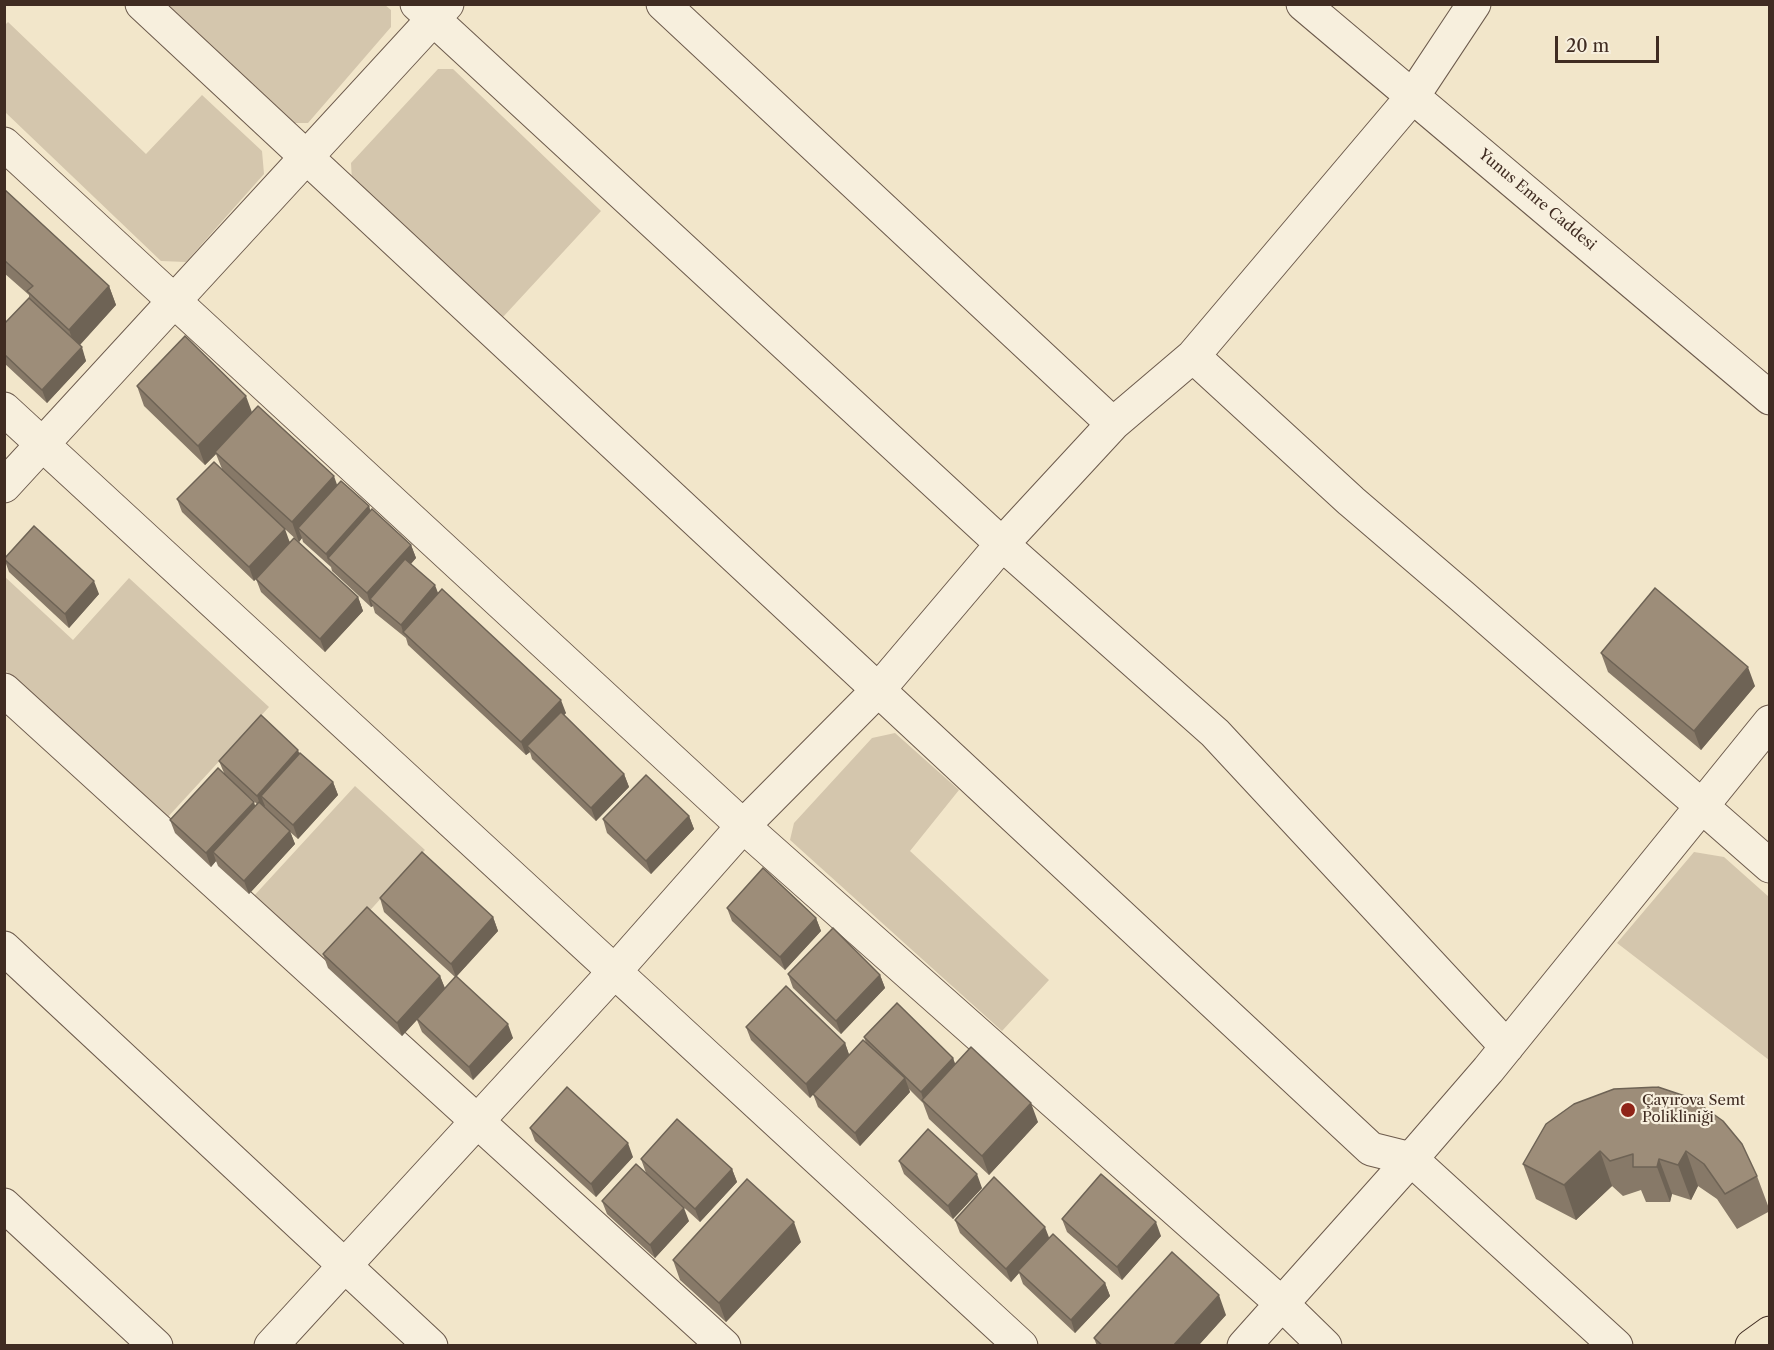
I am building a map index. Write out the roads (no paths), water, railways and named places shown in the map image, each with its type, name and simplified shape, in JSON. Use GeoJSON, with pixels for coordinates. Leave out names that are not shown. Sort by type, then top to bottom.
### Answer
{"type":"FeatureCollection","features":[{"type":"Feature","properties":{"kind":"main road"},"geometry":{"type":"LineString","coordinates":[[1752,1346],[1770,1333]]}},
{"type":"Feature","properties":{"kind":"street"},"geometry":{"type":"LineString","coordinates":[[142,4],[1371,1149],[1411,1159],[1616,1346]]}},
{"type":"Feature","properties":{"kind":"street"},"geometry":{"type":"LineString","coordinates":[[663,4],[1113,424]]}},
{"type":"Feature","properties":{"kind":"street","name":"Yunus Emre Caddesi"},"geometry":{"type":"LineString","coordinates":[[1303,4],[1770,398]]}},
{"type":"Feature","properties":{"kind":"street"},"geometry":{"type":"LineString","coordinates":[[271,1346],[615,971],[743,826],[879,689],[1002,544],[1113,424],[1193,356],[1413,96],[1474,4]]}},
{"type":"Feature","properties":{"kind":"street"},"geometry":{"type":"LineString","coordinates":[[4,486],[307,156],[432,9],[1002,544],[1215,734],[1507,1047]]}},
{"type":"Feature","properties":{"kind":"street"},"geometry":{"type":"LineString","coordinates":[[4,144],[743,826],[1281,1303],[1325,1346]]}},
{"type":"Feature","properties":{"kind":"street"},"geometry":{"type":"LineString","coordinates":[[1193,356],[1351,501],[1770,866]]}},
{"type":"Feature","properties":{"kind":"street"},"geometry":{"type":"LineString","coordinates":[[4,409],[1021,1346]]}},
{"type":"Feature","properties":{"kind":"street"},"geometry":{"type":"LineString","coordinates":[[4,690],[723,1346]]}},
{"type":"Feature","properties":{"kind":"street"},"geometry":{"type":"LineString","coordinates":[[1244,1346],[1411,1159],[1507,1047],[1770,722]]}},
{"type":"Feature","properties":{"kind":"street"},"geometry":{"type":"LineString","coordinates":[[4,948],[431,1346]]}},
{"type":"Feature","properties":{"kind":"street"},"geometry":{"type":"LineString","coordinates":[[4,1205],[156,1346]]}},
{"type":"Feature","properties":{"kind":"place","name":"Çayırova Semt Polikliniği"},"geometry":{"type":"Point","coordinates":[1628,1110]}}]}
